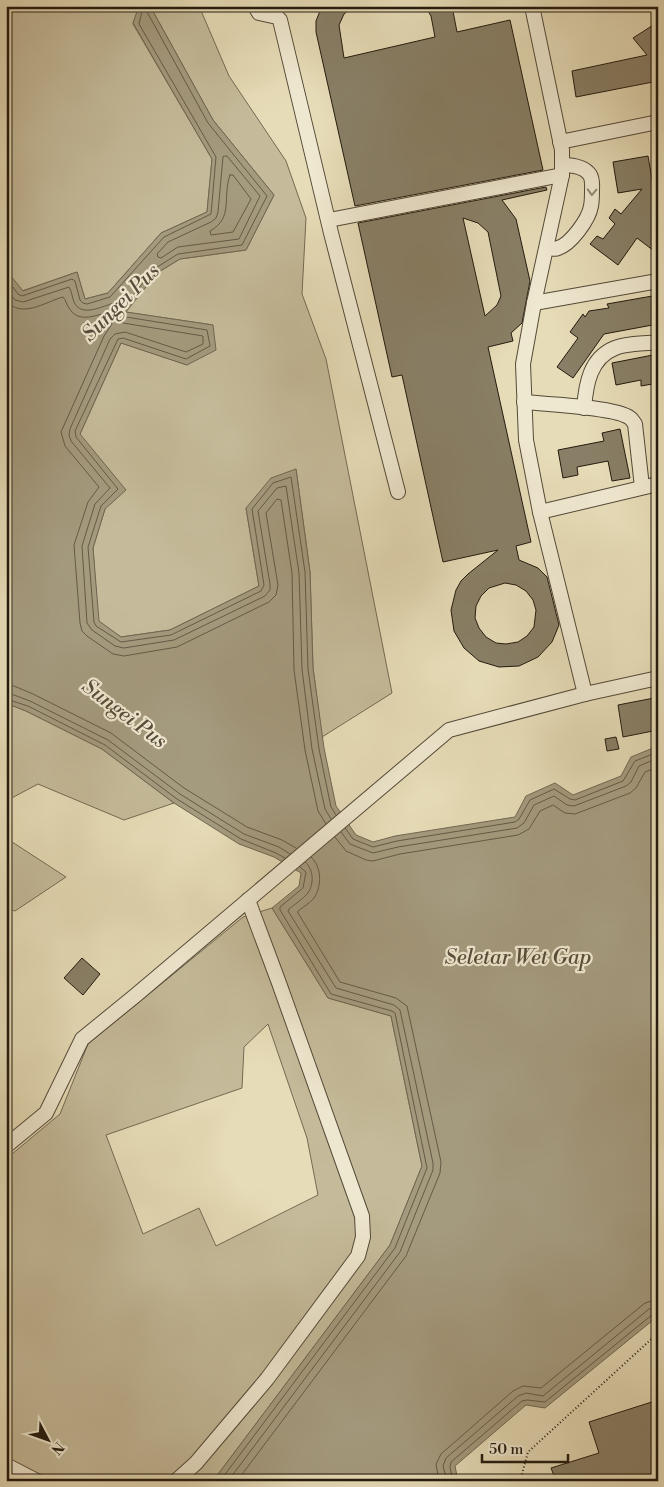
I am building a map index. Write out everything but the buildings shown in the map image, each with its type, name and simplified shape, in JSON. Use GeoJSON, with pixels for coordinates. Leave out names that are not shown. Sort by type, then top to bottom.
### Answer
{"type":"FeatureCollection","features":[{"type":"Feature","properties":{"kind":"lane"},"geometry":{"type":"LineString","coordinates":[[532,6],[560,142],[562,170],[523,364],[526,440],[540,512],[585,694]]}},
{"type":"Feature","properties":{"kind":"lane"},"geometry":{"type":"LineString","coordinates":[[256,9],[261,14],[277,17],[280,20],[328,220],[398,492]]}},
{"type":"Feature","properties":{"kind":"lane"},"geometry":{"type":"LineString","coordinates":[[560,142],[658,122]]}},
{"type":"Feature","properties":{"kind":"lane"},"geometry":{"type":"LineString","coordinates":[[328,220],[578,166],[590,176],[592,182],[592,207],[569,241],[559,248],[554,249],[547,246]]}},
{"type":"Feature","properties":{"kind":"lane"},"geometry":{"type":"LineString","coordinates":[[534,303],[658,281]]}},
{"type":"Feature","properties":{"kind":"lane"},"geometry":{"type":"LineString","coordinates":[[584,408],[586,387],[597,359],[615,348],[658,342]]}},
{"type":"Feature","properties":{"kind":"lane"},"geometry":{"type":"LineString","coordinates":[[524,402],[584,408],[619,413],[629,417],[635,424],[642,487]]}},
{"type":"Feature","properties":{"kind":"lane"},"geometry":{"type":"LineString","coordinates":[[540,512],[658,484]]}},
{"type":"Feature","properties":{"kind":"lane"},"geometry":{"type":"LineString","coordinates":[[6,1146],[46,1113],[82,1038],[136,995],[449,730],[585,694],[658,678]]}},
{"type":"Feature","properties":{"kind":"lane"},"geometry":{"type":"LineString","coordinates":[[176,1481],[196,1463],[267,1380],[358,1256],[363,1237],[362,1216],[248,900]]}},
{"type":"Feature","properties":{"kind":"lane"},"geometry":{"type":"LineString","coordinates":[[6,1465],[37,1481]]}},
{"type":"Feature","properties":{"kind":"path"},"geometry":{"type":"LineString","coordinates":[[520,1481],[528,1452],[658,1333]]}},
{"type":"Feature","properties":{"kind":"shaded area"},"geometry":{"type":"Polygon","coordinates":[[[6,6],[139,6],[133,24],[212,159],[207,212],[161,233],[108,293],[85,299],[77,272],[22,291],[6,270],[6,6]]]}},
{"type":"Feature","properties":{"kind":"shaded area"},"geometry":{"type":"Polygon","coordinates":[[[150,6],[199,6],[229,76],[286,161],[306,218],[302,294],[326,359],[392,693],[322,737],[313,668],[310,572],[296,469],[246,508],[259,586],[170,630],[121,637],[98,621],[93,548],[105,509],[80,434],[121,343],[187,365],[213,325],[125,312],[157,273],[180,259],[246,250],[274,195],[213,120],[150,6]]]}},
{"type":"Feature","properties":{"kind":"shaded area"},"geometry":{"type":"Polygon","coordinates":[[[6,703],[102,749],[174,803],[124,820],[38,784],[6,801],[6,703]]]}},
{"type":"Feature","properties":{"kind":"shaded area"},"geometry":{"type":"Polygon","coordinates":[[[6,838],[66,877],[15,911],[6,908],[6,838]]]}},
{"type":"Feature","properties":{"kind":"shaded area"},"geometry":{"type":"Polygon","coordinates":[[[272,908],[328,998],[391,1016],[422,1166],[390,1245],[213,1481],[6,1481],[6,1327],[11,1321],[6,1314],[6,1206],[10,1202],[6,1196],[6,1159],[60,1114],[88,1044],[243,917],[272,908]],[[268,1024],[244,1047],[242,1088],[106,1135],[143,1234],[199,1208],[216,1246],[318,1195],[307,1138],[268,1024]]]}},
{"type":"Feature","properties":{"kind":"water","name":"Seletar Wet Gap"},"geometry":{"type":"Polygon","coordinates":[[[139,6],[150,6],[213,120],[274,195],[246,250],[180,259],[157,273],[126,312],[213,325],[216,350],[187,365],[121,343],[80,434],[126,490],[105,509],[93,548],[99,621],[121,637],[170,630],[259,586],[246,508],[271,478],[296,469],[310,572],[313,668],[324,748],[336,806],[356,835],[373,842],[395,836],[515,817],[526,796],[555,783],[573,795],[621,776],[631,757],[658,746],[658,1316],[545,1408],[526,1405],[455,1466],[458,1481],[213,1481],[390,1245],[422,1166],[391,1016],[328,998],[272,908],[299,886],[301,873],[274,857],[239,844],[174,803],[102,749],[6,703],[6,270],[23,291],[77,272],[85,299],[108,293],[161,233],[207,212],[212,159],[133,23],[139,6]]]}},
{"type":"Feature","properties":{"kind":"water label","name":"Sungei Pus"},"geometry":{"type":"Point","coordinates":[121,303]}},
{"type":"Feature","properties":{"kind":"water label","name":"Sungei Pus"},"geometry":{"type":"Point","coordinates":[124,714]}}]}
